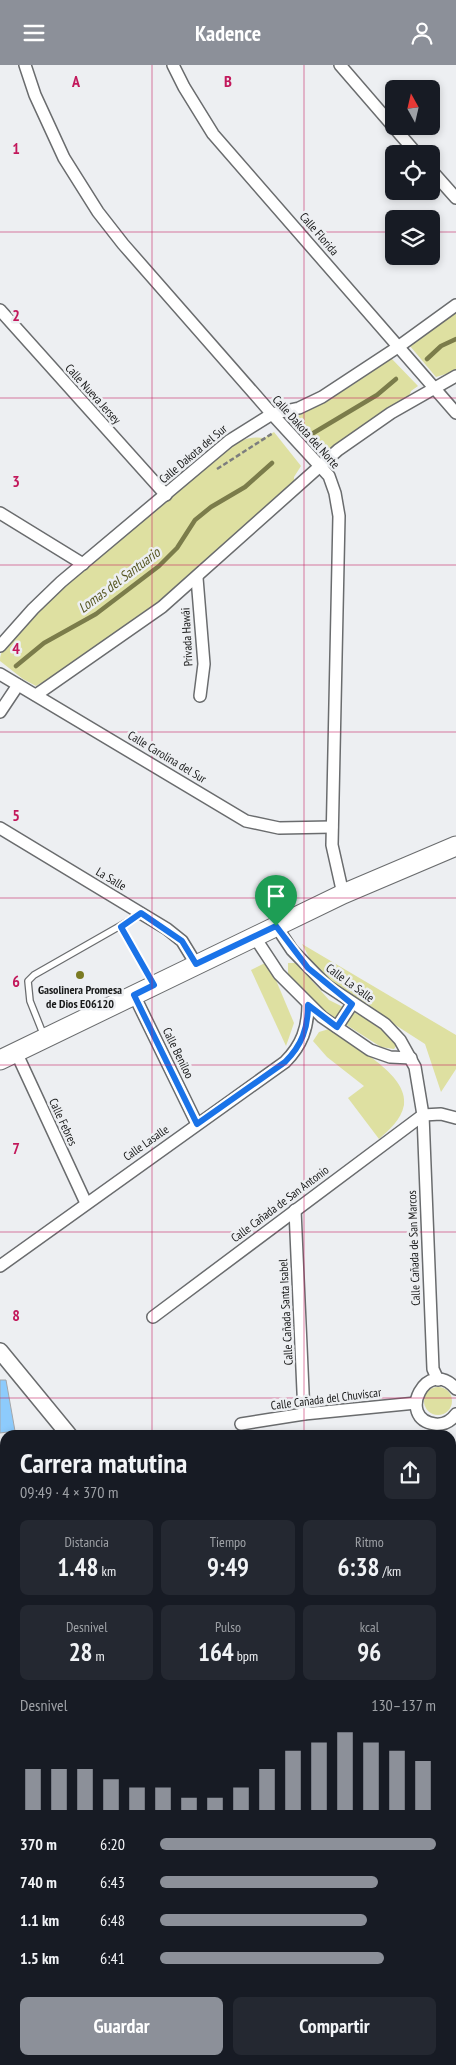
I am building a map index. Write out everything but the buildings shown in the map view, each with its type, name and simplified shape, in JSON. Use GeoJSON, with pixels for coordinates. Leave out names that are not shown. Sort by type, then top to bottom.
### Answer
{"type":"FeatureCollection","features":[{"type":"Feature","properties":{"kind":"main road"},"geometry":{"type":"LineString","coordinates":[[8,1056],[343,894],[456,846]]}},
{"type":"Feature","properties":{"kind":"street","name":"Calle Dakota del Norte"},"geometry":{"type":"LineString","coordinates":[[25,65],[35,95],[64,158],[98,212],[129,251],[272,415],[329,476],[335,493],[339,516],[332,845],[343,894]]}},
{"type":"Feature","properties":{"kind":"street","name":"Calle Florida"},"geometry":{"type":"LineString","coordinates":[[173,65],[184,87],[214,134],[456,413]]}},
{"type":"Feature","properties":{"kind":"street"},"geometry":{"type":"LineString","coordinates":[[340,65],[409,145]]}},
{"type":"Feature","properties":{"kind":"street"},"geometry":{"type":"LineString","coordinates":[[440,180],[456,198]]}},
{"type":"Feature","properties":{"kind":"street","name":"Calle Dakota del Sur"},"geometry":{"type":"LineString","coordinates":[[0,647],[33,609],[82,564],[228,441],[272,415],[299,408],[322,397],[398,347],[456,305]]}},
{"type":"Feature","properties":{"kind":"street","name":"Calle Nueva Jersey"},"geometry":{"type":"LineString","coordinates":[[0,310],[166,495]]}},
{"type":"Feature","properties":{"kind":"street"},"geometry":{"type":"LineString","coordinates":[[36,695],[135,627],[197,577],[319,465],[377,423],[433,387],[456,376]]}},
{"type":"Feature","properties":{"kind":"street"},"geometry":{"type":"LineString","coordinates":[[0,513],[82,564]]}},
{"type":"Feature","properties":{"kind":"street","name":"Privada Hawái"},"geometry":{"type":"LineString","coordinates":[[197,577],[204,664],[200,696]]}},
{"type":"Feature","properties":{"kind":"street","name":"Calle Carolina del Sur"},"geometry":{"type":"LineString","coordinates":[[0,674],[246,821],[279,828],[332,827]]}},
{"type":"Feature","properties":{"kind":"street"},"geometry":{"type":"LineString","coordinates":[[0,712],[18,685]]}},
{"type":"Feature","properties":{"kind":"street","name":"La Salle"},"geometry":{"type":"LineString","coordinates":[[0,828],[141,913],[182,941],[196,964]]}},
{"type":"Feature","properties":{"kind":"street","name":"Calle La Salle"},"geometry":{"type":"LineString","coordinates":[[276,926],[308,968],[352,1004],[385,1024],[400,1039],[411,1058],[419,1081],[423,1115]]}},
{"type":"Feature","properties":{"kind":"street"},"geometry":{"type":"LineString","coordinates":[[254,936],[279,974],[308,1005],[370,1050],[390,1057],[411,1058]]}},
{"type":"Feature","properties":{"kind":"street","name":"Calle Beniloo"},"geometry":{"type":"LineString","coordinates":[[134,995],[197,1124]]}},
{"type":"Feature","properties":{"kind":"street"},"geometry":{"type":"LineString","coordinates":[[337,1027],[352,1004]]}},
{"type":"Feature","properties":{"kind":"street","name":"Calle Lasalle"},"geometry":{"type":"LineString","coordinates":[[0,1266],[285,1062],[294,1053],[303,1038],[308,1005]]}},
{"type":"Feature","properties":{"kind":"street","name":"Calle Febres"},"geometry":{"type":"LineString","coordinates":[[8,1056],[86,1203]]}},
{"type":"Feature","properties":{"kind":"street"},"geometry":{"type":"LineString","coordinates":[[423,1115],[441,1114],[456,1118]]}},
{"type":"Feature","properties":{"kind":"street","name":"Calle Cañada de San Antonio"},"geometry":{"type":"LineString","coordinates":[[153,1317],[423,1115]]}},
{"type":"Feature","properties":{"kind":"street","name":"Calle Cañada de San Marcos"},"geometry":{"type":"LineString","coordinates":[[423,1115],[433,1369],[438,1380]]}},
{"type":"Feature","properties":{"kind":"street","name":"Calle Cañada Santa Isabel"},"geometry":{"type":"LineString","coordinates":[[295,1210],[304,1414]]}},
{"type":"Feature","properties":{"kind":"street"},"geometry":{"type":"LineString","coordinates":[[0,1351],[9,1366],[64,1430]]}},
{"type":"Feature","properties":{"kind":"street"},"geometry":{"type":"LineString","coordinates":[[456,1389],[450,1383],[438,1380],[431,1381],[420,1389],[416,1403],[421,1416],[442,1429],[456,1415]]}},
{"type":"Feature","properties":{"kind":"street","name":"Calle Cañada del Chuvíscar"},"geometry":{"type":"LineString","coordinates":[[241,1424],[304,1414],[416,1403]]}},
{"type":"Feature","properties":{"kind":"lane"},"geometry":{"type":"LineString","coordinates":[[44,1038],[30,1001],[28,981],[34,975],[121,927],[141,913]]}},
{"type":"Feature","properties":{"kind":"lane"},"geometry":{"type":"LineString","coordinates":[[121,927],[154,985]]}},
{"type":"Feature","properties":{"kind":"path"},"geometry":{"type":"LineString","coordinates":[[210,474],[282,426]]}},
{"type":"Feature","properties":{"kind":"green space"},"geometry":{"type":"Polygon","coordinates":[[[456,311],[456,371],[436,377],[410,346],[456,311]]]}},
{"type":"Feature","properties":{"kind":"green space"},"geometry":{"type":"Polygon","coordinates":[[[391,358],[418,386],[411,391],[406,400],[397,409],[385,418],[319,455],[291,420],[351,386],[391,358]]]}},
{"type":"Feature","properties":{"kind":"green space"},"geometry":{"type":"Polygon","coordinates":[[[274,432],[301,466],[294,477],[294,482],[131,626],[48,684],[41,683],[36,686],[23,679],[0,661],[5,645],[20,625],[42,603],[94,559],[157,510],[201,469],[233,445],[250,438],[264,438],[274,432]]]}},
{"type":"Feature","properties":{"kind":"green space"},"geometry":{"type":"Polygon","coordinates":[[[302,944],[456,1035],[456,1069],[441,1092],[425,1044],[319,976],[302,944]]]}},
{"type":"Feature","properties":{"kind":"green space"},"geometry":{"type":"Polygon","coordinates":[[[265,963],[273,973],[294,1023],[286,1046],[251,970],[265,963]]]}},
{"type":"Feature","properties":{"kind":"green space"},"geometry":{"type":"Polygon","coordinates":[[[288,963],[296,963],[329,1000],[363,1017],[399,1042],[394,1049],[381,1047],[306,999],[288,975],[288,963]]]}},
{"type":"Feature","properties":{"kind":"green space"},"geometry":{"type":"Polygon","coordinates":[[[329,1029],[377,1061],[397,1082],[403,1093],[404,1105],[400,1115],[379,1139],[348,1098],[364,1086],[327,1057],[313,1041],[319,1032],[329,1029]]]}},
{"type":"Feature","properties":{"kind":"green space"},"geometry":{"type":"Polygon","coordinates":[[[438,1387],[448,1391],[452,1401],[448,1411],[438,1415],[428,1411],[424,1401],[428,1391],[438,1387]]]}},
{"type":"Feature","properties":{"kind":"waterway","name":"Lomas del Santuario"},"geometry":{"type":"LineString","coordinates":[[427,359],[441,346],[456,339]]}},
{"type":"Feature","properties":{"kind":"waterway","name":"Lomas del Santuario"},"geometry":{"type":"LineString","coordinates":[[310,435],[377,395],[396,379]]}},
{"type":"Feature","properties":{"kind":"waterway","name":"Lomas del Santuario"},"geometry":{"type":"LineString","coordinates":[[16,666],[44,643],[96,614],[159,566],[177,548],[195,520],[211,507],[245,487],[272,463]]}},
{"type":"Feature","properties":{"kind":"place","name":"Gasolinera Promesa de Dios E06120"},"geometry":{"type":"Point","coordinates":[80,975]}},
{"type":"Feature","properties":{"kind":"route"},"geometry":{"type":"LineString","coordinates":[[141,913],[182,941],[196,964],[276,926],[292,950],[308,968],[326,985],[352,1004],[337,1027],[308,1005],[306,1030],[300,1045],[294,1053],[285,1062],[197,1124],[134,995],[154,985],[121,927],[141,913]]}}]}
